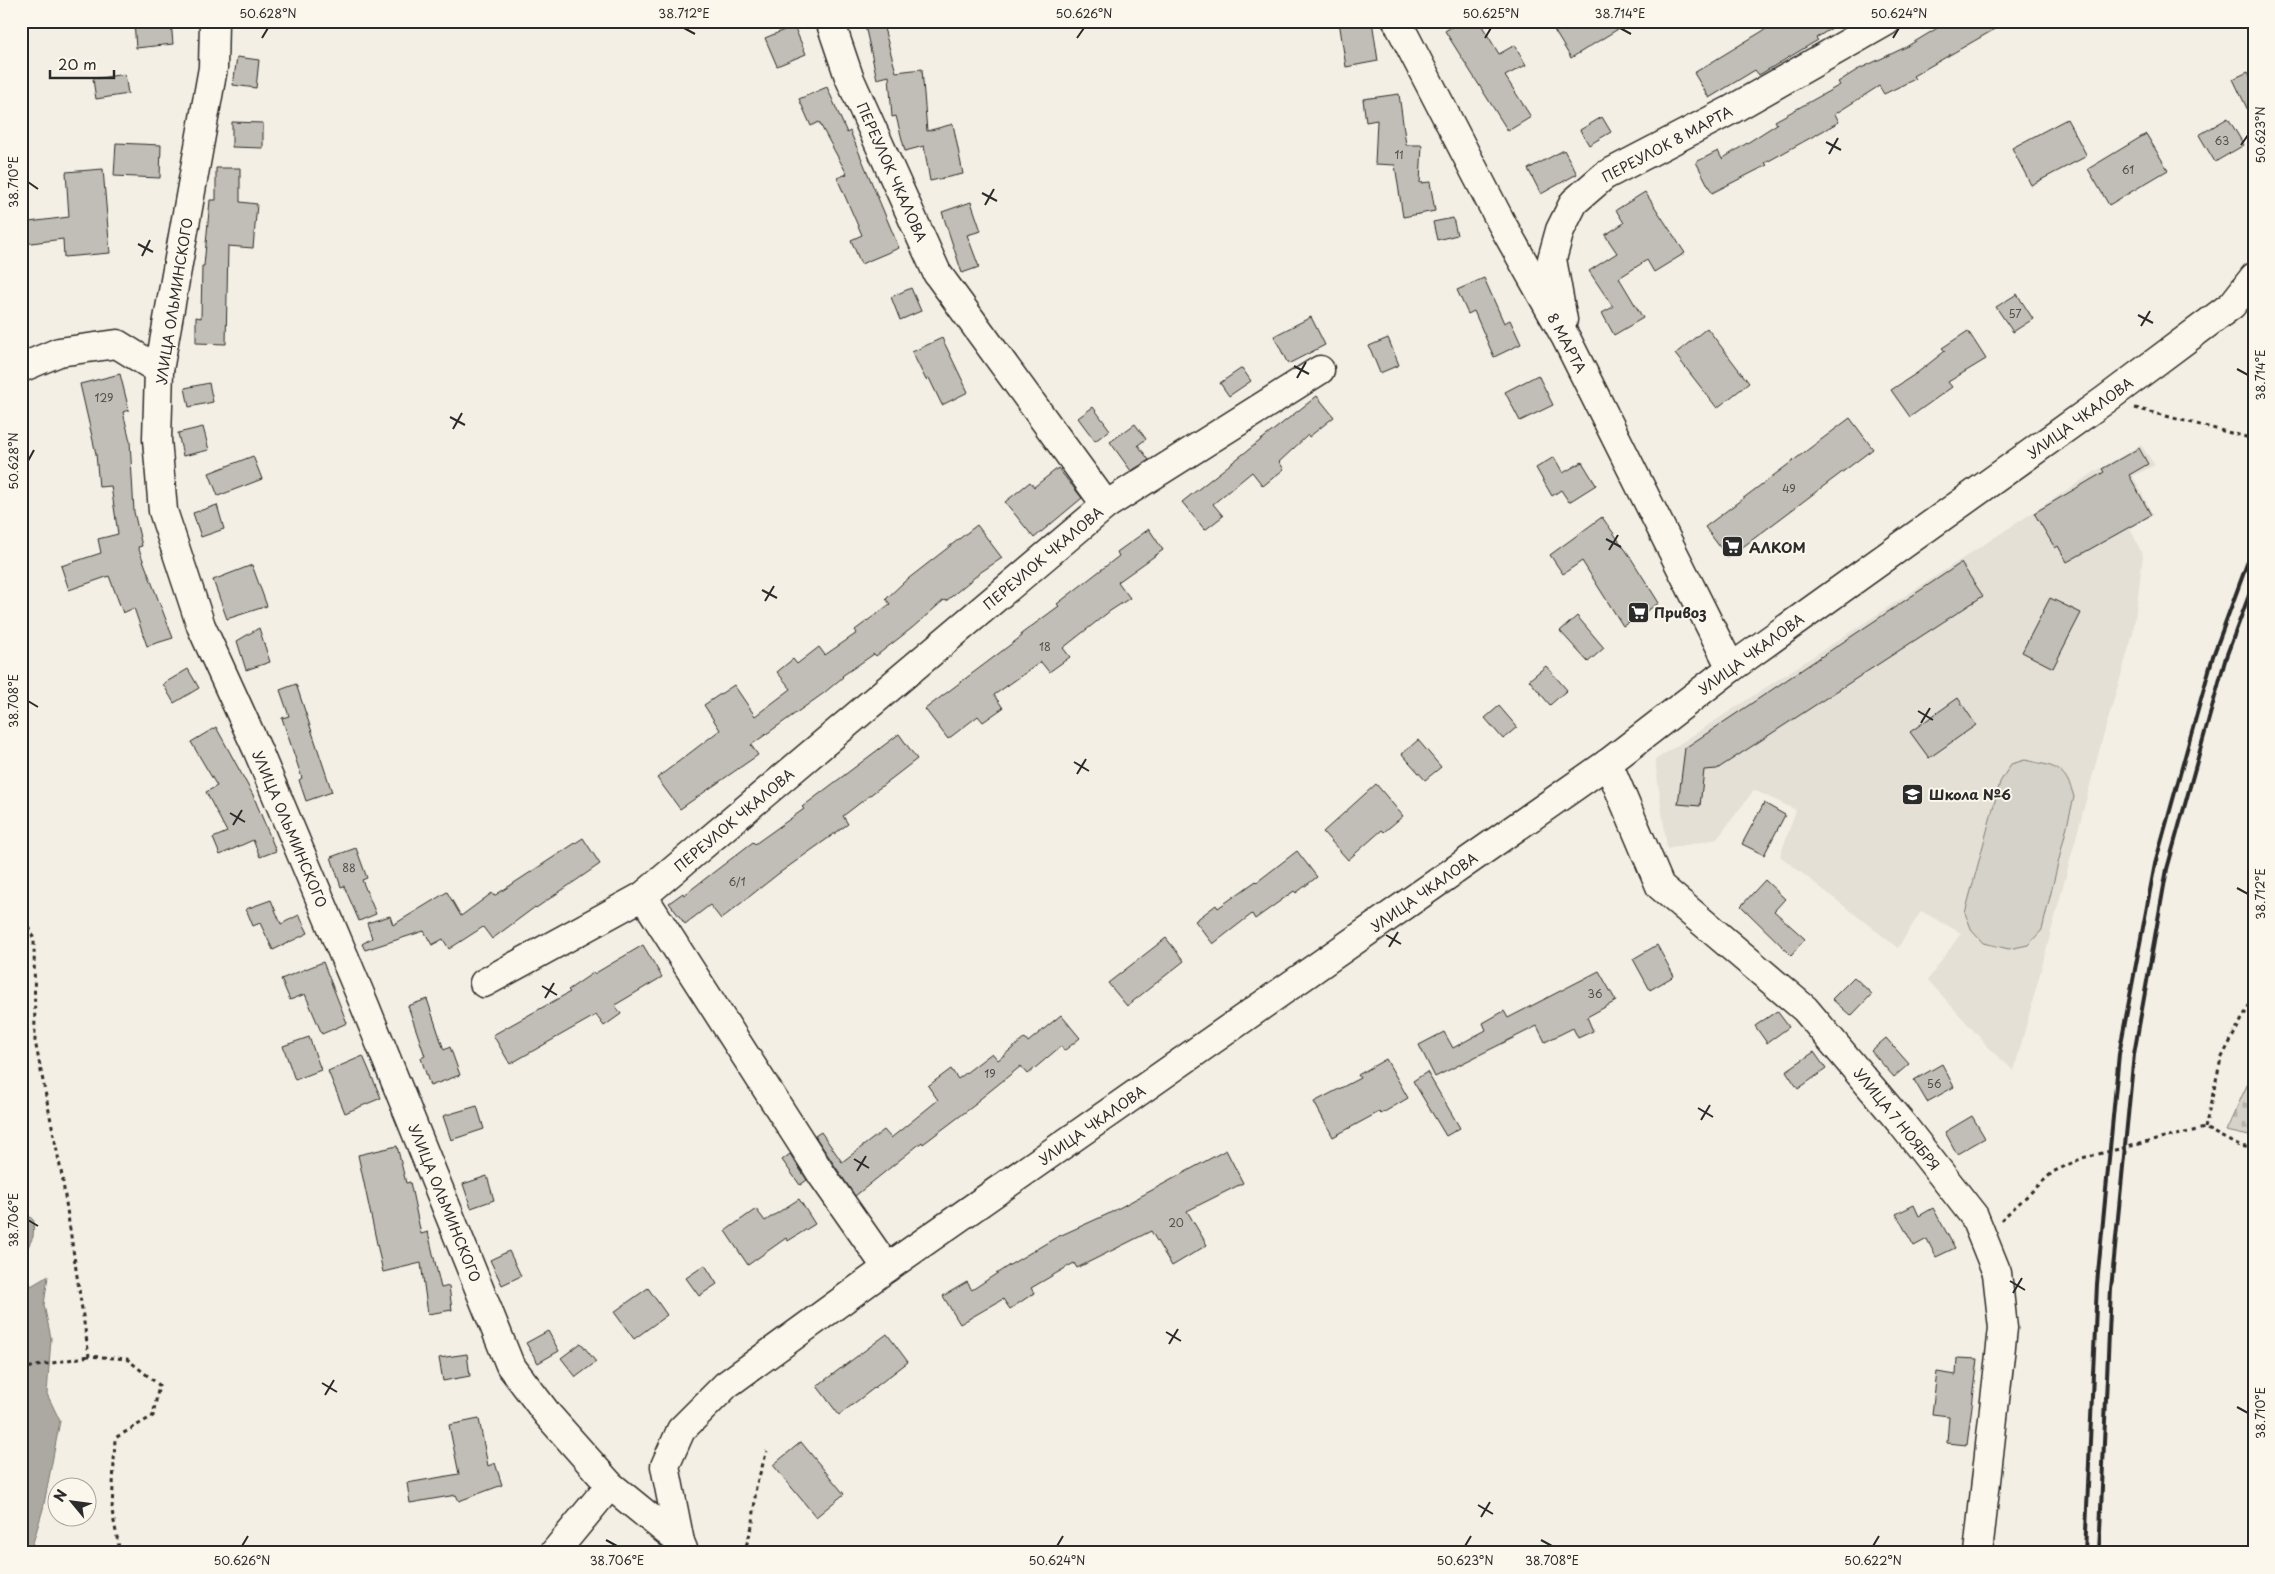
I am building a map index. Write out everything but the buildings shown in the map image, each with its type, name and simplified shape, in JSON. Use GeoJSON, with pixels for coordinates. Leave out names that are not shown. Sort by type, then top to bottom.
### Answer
{"type":"FeatureCollection","features":[{"type":"Feature","properties":{"kind":"street","name":"УЛИЦА ОЛЬМИНСКОГО"},"geometry":{"type":"LineString","coordinates":[[214,21],[213,68],[159,370],[157,439],[163,511],[201,626],[257,749],[365,1006],[510,1365],[548,1415],[610,1485],[682,1547]]}},
{"type":"Feature","properties":{"kind":"street","name":"ПЕРЕУЛОК ЧКАЛОВА"},"geometry":{"type":"LineString","coordinates":[[484,983],[644,896],[1106,505],[937,273],[849,77],[830,21]]}},
{"type":"Feature","properties":{"kind":"street","name":"8 МАРТА"},"geometry":{"type":"LineString","coordinates":[[1397,21],[1502,224],[1566,338],[1731,668]]}},
{"type":"Feature","properties":{"kind":"street","name":"ПЕРЕУЛОК 8 МАРТА"},"geometry":{"type":"LineString","coordinates":[[1566,338],[1552,259],[1560,230],[1574,202],[1604,176],[1731,110],[1887,21]]}},
{"type":"Feature","properties":{"kind":"street","name":"УЛИЦА ЧКАЛОВА"},"geometry":{"type":"LineString","coordinates":[[682,1547],[665,1466],[681,1430],[726,1385],[887,1268],[1608,763],[1731,668],[2105,400],[2232,305],[2254,277]]}},
{"type":"Feature","properties":{"kind":"street"},"geometry":{"type":"LineString","coordinates":[[21,368],[58,352],[117,344],[159,370]]}},
{"type":"Feature","properties":{"kind":"street"},"geometry":{"type":"LineString","coordinates":[[1106,505],[1320,370]]}},
{"type":"Feature","properties":{"kind":"street","name":"УЛИЦА 7 НОЯБРЯ"},"geometry":{"type":"LineString","coordinates":[[1608,763],[1660,886],[1805,1009],[1902,1124],[1974,1216],[1997,1273],[2003,1328],[1978,1553]]}},
{"type":"Feature","properties":{"kind":"street"},"geometry":{"type":"LineString","coordinates":[[644,896],[822,1175],[887,1268]]}},
{"type":"Feature","properties":{"kind":"street"},"geometry":{"type":"LineString","coordinates":[[554,1553],[610,1485]]}},
{"type":"Feature","properties":{"kind":"path"},"geometry":{"type":"LineString","coordinates":[[2105,400],[2254,439]]}},
{"type":"Feature","properties":{"kind":"path"},"geometry":{"type":"LineString","coordinates":[[21,904],[34,940],[35,1041],[62,1176],[89,1356]]}},
{"type":"Feature","properties":{"kind":"path"},"geometry":{"type":"LineString","coordinates":[[2205,1128],[2221,1059],[2254,996]]}},
{"type":"Feature","properties":{"kind":"path"},"geometry":{"type":"LineString","coordinates":[[1983,1238],[2053,1172],[2082,1158],[2205,1128],[2237,1145],[2254,1149]]}},
{"type":"Feature","properties":{"kind":"path"},"geometry":{"type":"LineString","coordinates":[[21,1369],[89,1356],[127,1359],[158,1385],[153,1416],[115,1438],[112,1510],[120,1553]]}},
{"type":"Feature","properties":{"kind":"path"},"geometry":{"type":"LineString","coordinates":[[744,1553],[753,1523],[756,1486],[767,1451]]}},
{"type":"Feature","properties":{"kind":"shaded area"},"geometry":{"type":"Polygon","coordinates":[[[2141,445],[2155,465],[2133,476],[2153,515],[2130,528],[2143,556],[2133,634],[2101,744],[2014,1071],[1992,1051],[1928,980],[1961,933],[1921,911],[1898,948],[1780,856],[1796,810],[1754,790],[1717,839],[1667,849],[1655,760],[2099,469],[2141,445]]]}},
{"type":"Feature","properties":{"kind":"shaded area"},"geometry":{"type":"Polygon","coordinates":[[[21,1207],[34,1221],[33,1237],[22,1259],[31,1286],[48,1276],[44,1305],[51,1338],[47,1394],[60,1421],[43,1509],[30,1553],[21,1553],[21,1207]]]}},
{"type":"Feature","properties":{"kind":"green space"},"geometry":{"type":"Polygon","coordinates":[[[2025,760],[2057,769],[2067,779],[2074,797],[2042,930],[2028,945],[2009,949],[1983,943],[1972,931],[1965,913],[2000,782],[2011,764],[2025,760]]]}},
{"type":"Feature","properties":{"kind":"green space"},"geometry":{"type":"Polygon","coordinates":[[[2254,1070],[2254,1137],[2226,1131],[2254,1070]]]}},
{"type":"Feature","properties":{"kind":"railway"},"geometry":{"type":"LineString","coordinates":[[2085,1553],[2097,1284],[2119,1054],[2155,864],[2213,656],[2254,545]]}},
{"type":"Feature","properties":{"kind":"railway"},"geometry":{"type":"LineString","coordinates":[[2099,1553],[2111,1289],[2134,1054],[2167,869],[2226,657],[2254,582]]}},
{"type":"Feature","properties":{"kind":"place","name":"АЛКОМ"},"geometry":{"type":"Point","coordinates":[1733,547]}},
{"type":"Feature","properties":{"kind":"place","name":"Привоз"},"geometry":{"type":"Point","coordinates":[1638,612]}},
{"type":"Feature","properties":{"kind":"place","name":"Школа №6"},"geometry":{"type":"Point","coordinates":[1913,794]}}]}
